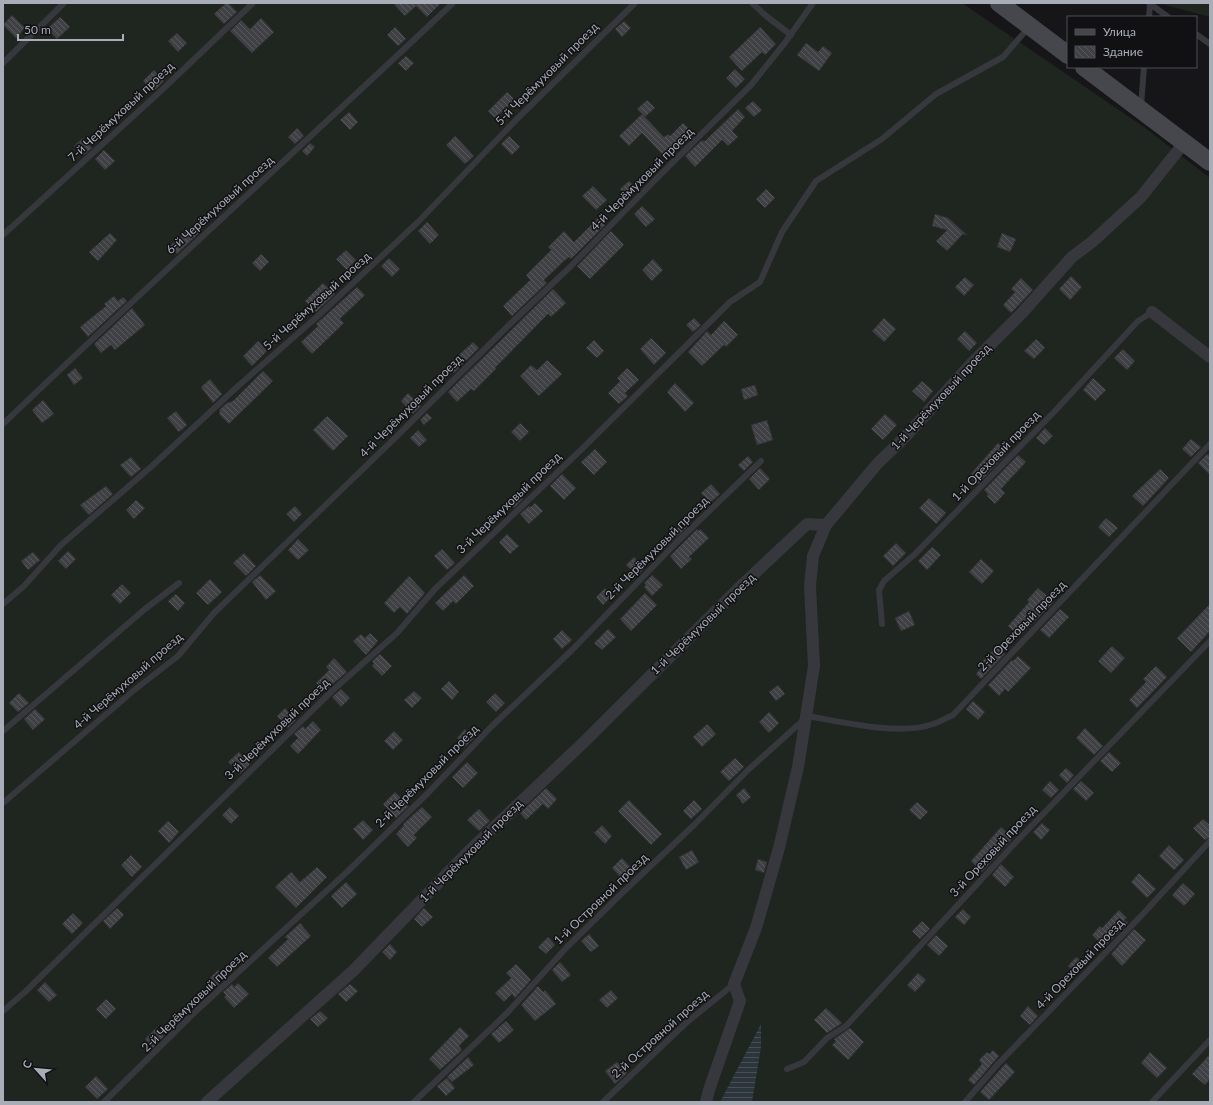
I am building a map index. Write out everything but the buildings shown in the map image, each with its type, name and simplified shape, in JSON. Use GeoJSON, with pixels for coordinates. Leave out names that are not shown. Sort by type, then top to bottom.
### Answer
{"type":"FeatureCollection","features":[{"type":"Feature","properties":{"kind":"main road"},"geometry":{"type":"LineString","coordinates":[[999,3],[1067,54]]}},
{"type":"Feature","properties":{"kind":"main road"},"geometry":{"type":"LineString","coordinates":[[1085,68],[1210,162]]}},
{"type":"Feature","properties":{"kind":"street","name":"1-й Черёмуховый проезд"},"geometry":{"type":"LineString","coordinates":[[207,1102],[354,970],[469,851],[584,742],[724,602],[807,524],[826,525],[878,463],[905,437],[970,364],[1022,313],[1072,257],[1092,242],[1141,197],[1184,143]]}},
{"type":"Feature","properties":{"kind":"street"},"geometry":{"type":"LineString","coordinates":[[1152,312],[1210,357]]}},
{"type":"Feature","properties":{"kind":"street"},"geometry":{"type":"LineString","coordinates":[[706,1102],[740,1001],[734,984],[756,928],[777,855],[798,767],[808,716],[814,666],[810,586],[813,556],[826,525]]}},
{"type":"Feature","properties":{"kind":"lane"},"geometry":{"type":"LineString","coordinates":[[3,63],[64,3]]}},
{"type":"Feature","properties":{"kind":"lane","name":"7-й Черёмуховый проезд"},"geometry":{"type":"LineString","coordinates":[[3,235],[163,89],[253,3]]}},
{"type":"Feature","properties":{"kind":"lane","name":"6-й Черёмуховый проезд"},"geometry":{"type":"LineString","coordinates":[[3,424],[139,294],[243,200],[453,3]]}},
{"type":"Feature","properties":{"kind":"lane","name":"5-й Черёмуховый проезд"},"geometry":{"type":"LineString","coordinates":[[3,604],[24,586],[61,545],[319,316],[418,222],[517,119],[635,3]]}},
{"type":"Feature","properties":{"kind":"lane"},"geometry":{"type":"LineString","coordinates":[[752,3],[791,35]]}},
{"type":"Feature","properties":{"kind":"lane","name":"4-й Черёмуховый проезд"},"geometry":{"type":"LineString","coordinates":[[3,803],[133,691],[178,656],[214,613],[570,267],[751,85],[791,35],[813,3]]}},
{"type":"Feature","properties":{"kind":"lane"},"geometry":{"type":"LineString","coordinates":[[1148,16],[1149,4],[1167,16]]}},
{"type":"Feature","properties":{"kind":"lane","name":"3-й Черёмуховый проезд"},"geometry":{"type":"LineString","coordinates":[[3,1011],[26,991],[332,691],[397,633],[435,589],[584,447],[725,308],[760,282],[782,232],[816,181],[882,139],[936,94],[1003,57],[1030,26]]}},
{"type":"Feature","properties":{"kind":"lane"},"geometry":{"type":"LineString","coordinates":[[1197,35],[1210,44]]}},
{"type":"Feature","properties":{"kind":"lane"},"geometry":{"type":"LineString","coordinates":[[1141,110],[1144,68]]}},
{"type":"Feature","properties":{"kind":"lane","name":"1-й Ореховый проезд"},"geometry":{"type":"LineString","coordinates":[[882,624],[879,590],[884,580],[915,554],[1054,412],[1138,321],[1152,312]]}},
{"type":"Feature","properties":{"kind":"lane","name":"2-й Ореховый проезд"},"geometry":{"type":"LineString","coordinates":[[808,716],[843,723],[903,729],[932,725],[953,715],[1210,444]]}},
{"type":"Feature","properties":{"kind":"lane","name":"2-й Черёмуховый проезд"},"geometry":{"type":"LineString","coordinates":[[104,1102],[194,1013],[354,865],[428,793],[492,726],[572,650],[675,544],[761,462]]}},
{"type":"Feature","properties":{"kind":"lane"},"geometry":{"type":"LineString","coordinates":[[3,731],[145,609],[179,583]]}},
{"type":"Feature","properties":{"kind":"lane","name":"3-й Ореховый проезд"},"geometry":{"type":"LineString","coordinates":[[786,1069],[804,1062],[827,1038],[846,1026],[1016,842],[1210,641]]}},
{"type":"Feature","properties":{"kind":"lane","name":"1-й Островной проезд"},"geometry":{"type":"LineString","coordinates":[[414,1102],[507,1013],[567,947],[695,824],[748,770],[808,716]]}},
{"type":"Feature","properties":{"kind":"lane","name":"4-й Ореховый проезд"},"geometry":{"type":"LineString","coordinates":[[965,1102],[998,1064],[1141,916],[1210,841]]}},
{"type":"Feature","properties":{"kind":"lane","name":"2-й Островной проезд"},"geometry":{"type":"LineString","coordinates":[[603,1102],[686,1023],[734,984]]}},
{"type":"Feature","properties":{"kind":"lane"},"geometry":{"type":"LineString","coordinates":[[1152,1102],[1210,1040]]}},
{"type":"Feature","properties":{"kind":"shaded area"},"geometry":{"type":"Polygon","coordinates":[[[3,3],[962,3],[1144,127],[1210,178],[1210,1102],[3,1102],[3,3]]]}},
{"type":"Feature","properties":{"kind":"shaded area"},"geometry":{"type":"Polygon","coordinates":[[[1158,3],[1210,3],[1210,17],[1158,3]]]}},
{"type":"Feature","properties":{"kind":"shaded area"},"geometry":{"type":"Polygon","coordinates":[[[761,1024],[761,1047],[752,1102],[720,1102],[761,1024]]]}}]}
